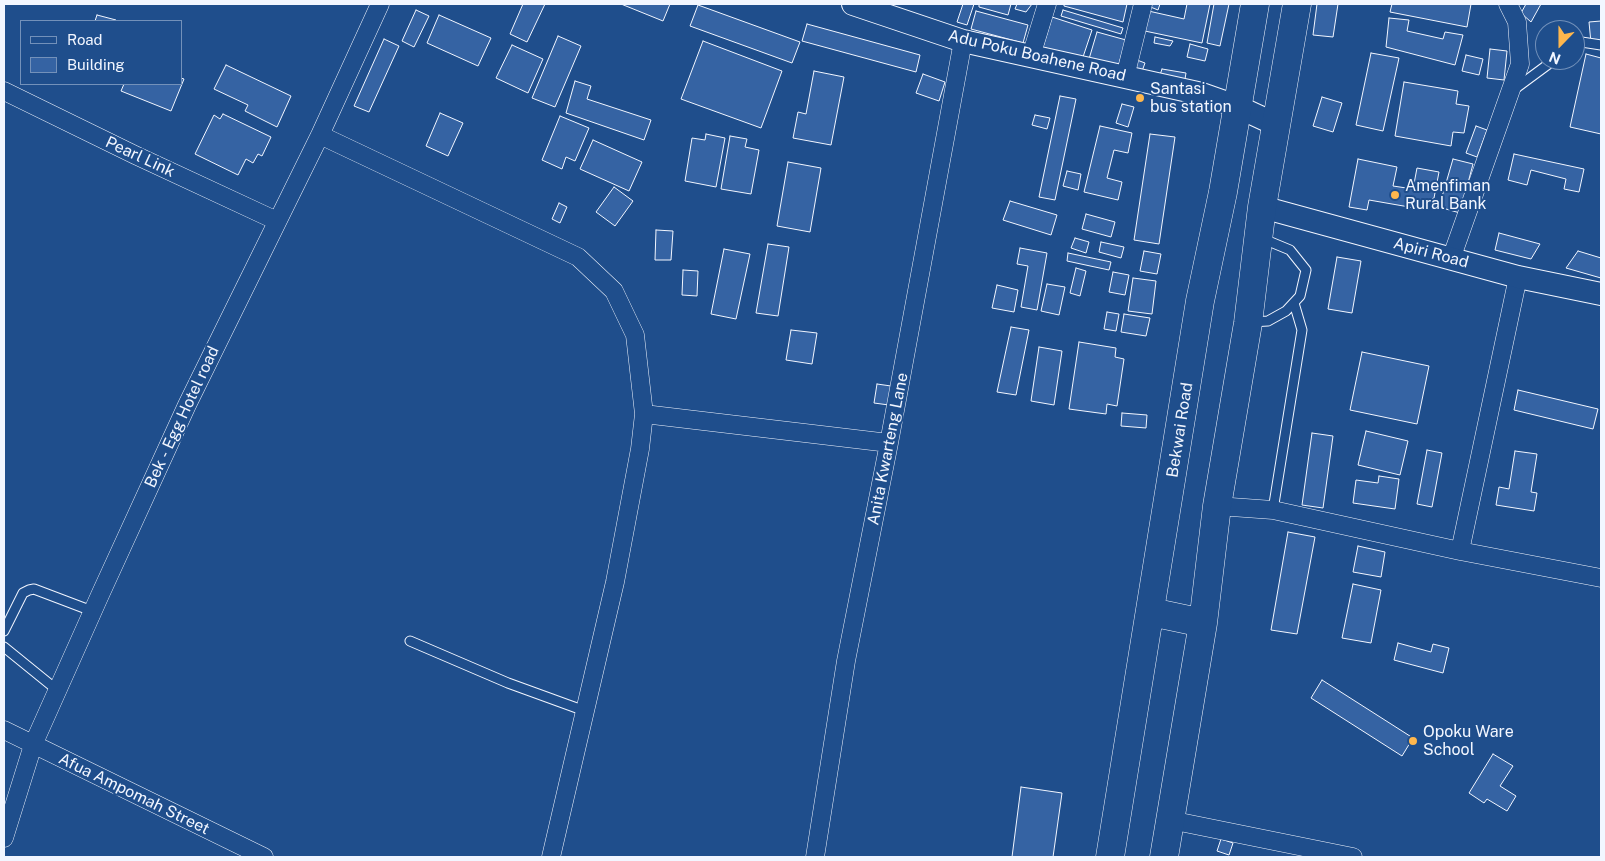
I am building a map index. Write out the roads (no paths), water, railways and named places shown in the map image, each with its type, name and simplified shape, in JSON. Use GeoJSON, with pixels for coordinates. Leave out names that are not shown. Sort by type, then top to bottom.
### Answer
{"type":"FeatureCollection","features":[{"type":"Feature","properties":{"kind":"highway","name":"Bekwai Road"},"geometry":{"type":"LineString","coordinates":[[1110,857],[1200,301],[1223,192],[1236,106],[1255,4]]}},
{"type":"Feature","properties":{"kind":"highway"},"geometry":{"type":"LineString","coordinates":[[1164,857],[1203,623],[1217,506],[1248,323],[1262,207],[1297,4]]}},
{"type":"Feature","properties":{"kind":"highway"},"geometry":{"type":"LineString","coordinates":[[1150,612],[1203,623]]}},
{"type":"Feature","properties":{"kind":"street","name":"Bek - Egg Hotel road"},"geometry":{"type":"LineString","coordinates":[[4,838],[33,745],[92,611],[187,405],[320,135],[380,4]]}},
{"type":"Feature","properties":{"kind":"street"},"geometry":{"type":"LineString","coordinates":[[1031,56],[1047,4]]}},
{"type":"Feature","properties":{"kind":"street"},"geometry":{"type":"LineString","coordinates":[[1125,77],[1142,4]]}},
{"type":"Feature","properties":{"kind":"street"},"geometry":{"type":"LineString","coordinates":[[1451,259],[1520,64],[1517,22],[1508,4]]}},
{"type":"Feature","properties":{"kind":"street","name":"Adu Poku Boahene Road"},"geometry":{"type":"LineString","coordinates":[[865,6],[963,41],[1202,94],[1236,106],[1277,125]]}},
{"type":"Feature","properties":{"kind":"street","name":"Anita Kwarteng Lane"},"geometry":{"type":"LineString","coordinates":[[815,857],[846,661],[889,443],[963,41]]}},
{"type":"Feature","properties":{"kind":"street","name":"Pearl Link"},"geometry":{"type":"LineString","coordinates":[[4,91],[277,221]]}},
{"type":"Feature","properties":{"kind":"street"},"geometry":{"type":"LineString","coordinates":[[320,135],[578,256],[614,291],[635,335],[644,414],[640,449],[615,582],[551,857]]}},
{"type":"Feature","properties":{"kind":"street","name":"Apiri Road"},"geometry":{"type":"LineString","coordinates":[[1262,207],[1518,277],[1601,294]]}},
{"type":"Feature","properties":{"kind":"street"},"geometry":{"type":"LineString","coordinates":[[1460,551],[1518,277]]}},
{"type":"Feature","properties":{"kind":"street"},"geometry":{"type":"LineString","coordinates":[[644,414],[889,443]]}},
{"type":"Feature","properties":{"kind":"street"},"geometry":{"type":"LineString","coordinates":[[1217,506],[1274,510],[1460,551],[1601,578]]}},
{"type":"Feature","properties":{"kind":"street","name":"Afua Ampomah Street"},"geometry":{"type":"LineString","coordinates":[[4,730],[264,857]]}},
{"type":"Feature","properties":{"kind":"street"},"geometry":{"type":"LineString","coordinates":[[1170,820],[1353,857]]}},
{"type":"Feature","properties":{"kind":"lane"},"geometry":{"type":"LineString","coordinates":[[1585,43],[1601,45]]}},
{"type":"Feature","properties":{"kind":"lane"},"geometry":{"type":"LineString","coordinates":[[1510,93],[1542,70]]}},
{"type":"Feature","properties":{"kind":"lane"},"geometry":{"type":"LineString","coordinates":[[1248,323],[1268,321],[1286,311],[1300,296],[1306,270],[1290,250],[1258,237]]}},
{"type":"Feature","properties":{"kind":"lane"},"geometry":{"type":"LineString","coordinates":[[1274,510],[1302,330],[1294,303]]}},
{"type":"Feature","properties":{"kind":"lane"},"geometry":{"type":"LineString","coordinates":[[4,631],[22,594],[28,590],[34,590],[92,611]]}},
{"type":"Feature","properties":{"kind":"lane"},"geometry":{"type":"LineString","coordinates":[[410,641],[508,683],[585,711]]}},
{"type":"Feature","properties":{"kind":"lane"},"geometry":{"type":"LineString","coordinates":[[4,646],[57,690]]}},
{"type":"Feature","properties":{"kind":"place","name":"Santasi bus station"},"geometry":{"type":"Point","coordinates":[1140,98]}},
{"type":"Feature","properties":{"kind":"place","name":"Amenfiman Rural Bank"},"geometry":{"type":"Point","coordinates":[1395,195]}},
{"type":"Feature","properties":{"kind":"place","name":"Opoku Ware School"},"geometry":{"type":"Point","coordinates":[1413,741]}}]}
